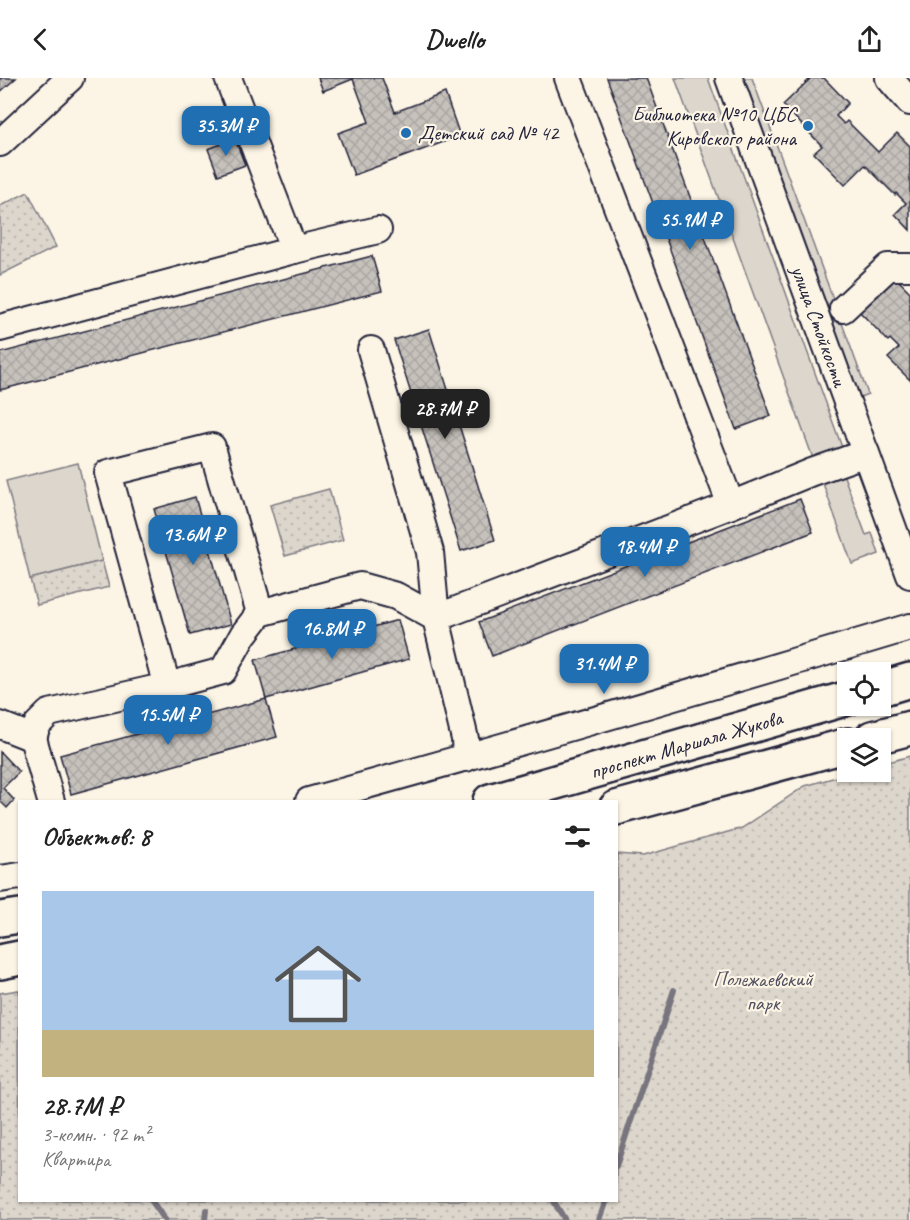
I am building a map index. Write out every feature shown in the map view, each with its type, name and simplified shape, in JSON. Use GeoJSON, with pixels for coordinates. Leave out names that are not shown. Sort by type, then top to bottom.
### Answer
{"type":"FeatureCollection","features":[{"type":"Feature","properties":{"kind":"main road"},"geometry":{"type":"LineString","coordinates":[[891,686],[910,681]]}},
{"type":"Feature","properties":{"kind":"main road","name":"проспект Маршала Жукова"},"geometry":{"type":"LineString","coordinates":[[493,800],[837,701]]}},
{"type":"Feature","properties":{"kind":"main road"},"geometry":{"type":"LineString","coordinates":[[891,733],[910,728]]}},
{"type":"Feature","properties":{"kind":"main road","name":"проспект Маршала Жукова"},"geometry":{"type":"LineString","coordinates":[[618,806],[837,748]]}},
{"type":"Feature","properties":{"kind":"main road"},"geometry":{"type":"LineString","coordinates":[[0,919],[18,916]]}},
{"type":"Feature","properties":{"kind":"main road"},"geometry":{"type":"LineString","coordinates":[[0,962],[18,958]]}},
{"type":"Feature","properties":{"kind":"street"},"geometry":{"type":"LineString","coordinates":[[0,143],[70,78]]}},
{"type":"Feature","properties":{"kind":"street"},"geometry":{"type":"LineString","coordinates":[[228,78],[294,250]]}},
{"type":"Feature","properties":{"kind":"street"},"geometry":{"type":"LineString","coordinates":[[568,78],[731,505]]}},
{"type":"Feature","properties":{"kind":"street","name":"улица Стойкости"},"geometry":{"type":"LineString","coordinates":[[729,78],[910,575]]}},
{"type":"Feature","properties":{"kind":"street"},"geometry":{"type":"LineString","coordinates":[[889,78],[910,102]]}},
{"type":"Feature","properties":{"kind":"street"},"geometry":{"type":"LineString","coordinates":[[0,328],[378,230]]}},
{"type":"Feature","properties":{"kind":"street"},"geometry":{"type":"LineString","coordinates":[[843,309],[888,267],[910,267]]}},
{"type":"Feature","properties":{"kind":"street"},"geometry":{"type":"LineString","coordinates":[[371,350],[430,552],[436,618],[465,739],[466,758]]}},
{"type":"Feature","properties":{"kind":"street"},"geometry":{"type":"LineString","coordinates":[[167,686],[108,473],[212,447],[261,613]]}},
{"type":"Feature","properties":{"kind":"street"},"geometry":{"type":"LineString","coordinates":[[51,800],[33,738],[37,725],[49,713],[223,671],[243,635],[261,613],[360,586],[396,596],[436,618],[866,453]]}},
{"type":"Feature","properties":{"kind":"street"},"geometry":{"type":"LineString","coordinates":[[313,800],[698,691],[910,627]]}},
{"type":"Feature","properties":{"kind":"street"},"geometry":{"type":"LineString","coordinates":[[0,725],[33,738]]}},
{"type":"Feature","properties":{"kind":"street"},"geometry":{"type":"LineString","coordinates":[[0,879],[18,876]]}},
{"type":"Feature","properties":{"kind":"green space"},"geometry":{"type":"Polygon","coordinates":[[[675,78],[708,78],[843,450],[814,461],[675,78]]]}},
{"type":"Feature","properties":{"kind":"green space"},"geometry":{"type":"Polygon","coordinates":[[[744,78],[752,78],[868,394],[860,397],[744,78]]]}},
{"type":"Feature","properties":{"kind":"green space"},"geometry":{"type":"Polygon","coordinates":[[[28,192],[56,247],[0,275],[0,206],[28,192]]]}},
{"type":"Feature","properties":{"kind":"green space"},"geometry":{"type":"Polygon","coordinates":[[[78,463],[102,561],[30,579],[6,481],[78,463]]]}},
{"type":"Feature","properties":{"kind":"green space"},"geometry":{"type":"Polygon","coordinates":[[[842,471],[866,535],[872,533],[879,554],[852,564],[821,478],[842,471]]]}},
{"type":"Feature","properties":{"kind":"green space"},"geometry":{"type":"Polygon","coordinates":[[[329,489],[343,540],[285,556],[270,505],[329,489]]]}},
{"type":"Feature","properties":{"kind":"green space"},"geometry":{"type":"Polygon","coordinates":[[[102,561],[109,587],[37,605],[30,579],[102,561]]]}},
{"type":"Feature","properties":{"kind":"green space","name":"Полежаевский парк"},"geometry":{"type":"Polygon","coordinates":[[[910,756],[910,1220],[0,1220],[0,993],[18,990],[18,1202],[618,1202],[618,854],[643,856],[742,828],[805,786],[837,777],[837,782],[891,782],[891,761],[910,756]]]}},
{"type":"Feature","properties":{"kind":"building"},"geometry":{"type":"Polygon","coordinates":[[[0,78],[16,78],[0,92],[0,78]]]}},
{"type":"Feature","properties":{"kind":"building"},"geometry":{"type":"Polygon","coordinates":[[[318,78],[382,78],[395,112],[445,93],[460,136],[354,175],[338,133],[369,122],[353,79],[323,91],[318,78]]]}},
{"type":"Feature","properties":{"kind":"building"},"geometry":{"type":"Polygon","coordinates":[[[607,78],[646,78],[771,416],[736,429],[607,78]]]}},
{"type":"Feature","properties":{"kind":"building"},"geometry":{"type":"Polygon","coordinates":[[[811,78],[824,78],[848,103],[836,116],[844,124],[847,121],[878,152],[897,133],[910,146],[910,230],[895,214],[906,203],[865,165],[845,185],[814,153],[822,146],[783,105],[811,78]]]}},
{"type":"Feature","properties":{"kind":"building"},"geometry":{"type":"Polygon","coordinates":[[[235,139],[245,165],[218,175],[208,149],[235,139]]]}},
{"type":"Feature","properties":{"kind":"building"},"geometry":{"type":"Polygon","coordinates":[[[372,256],[382,291],[0,390],[0,353],[372,256]]]}},
{"type":"Feature","properties":{"kind":"building"},"geometry":{"type":"Polygon","coordinates":[[[893,275],[910,292],[910,380],[888,358],[899,348],[890,339],[888,341],[858,310],[893,275]]]}},
{"type":"Feature","properties":{"kind":"building"},"geometry":{"type":"Polygon","coordinates":[[[429,329],[495,540],[461,551],[394,340],[429,329]]]}},
{"type":"Feature","properties":{"kind":"building"},"geometry":{"type":"Polygon","coordinates":[[[195,497],[231,624],[190,635],[154,509],[195,497]]]}},
{"type":"Feature","properties":{"kind":"building"},"geometry":{"type":"Polygon","coordinates":[[[800,499],[813,532],[492,656],[479,622],[800,499]]]}},
{"type":"Feature","properties":{"kind":"building"},"geometry":{"type":"Polygon","coordinates":[[[398,620],[409,659],[266,699],[255,660],[398,620]]]}},
{"type":"Feature","properties":{"kind":"building"},"geometry":{"type":"Polygon","coordinates":[[[266,699],[277,737],[71,794],[60,755],[266,699]]]}},
{"type":"Feature","properties":{"kind":"building"},"geometry":{"type":"Polygon","coordinates":[[[0,752],[19,772],[3,788],[14,800],[7,808],[0,801],[0,752]]]}},
{"type":"Feature","properties":{"kind":"waterway"},"geometry":{"type":"LineString","coordinates":[[618,1160],[674,990]]}},
{"type":"Feature","properties":{"kind":"waterway"},"geometry":{"type":"LineString","coordinates":[[152,1202],[165,1220]]}},
{"type":"Feature","properties":{"kind":"waterway"},"geometry":{"type":"LineString","coordinates":[[554,1202],[565,1220]]}},
{"type":"Feature","properties":{"kind":"waterway"},"geometry":{"type":"LineString","coordinates":[[599,1220],[605,1202]]}},
{"type":"Feature","properties":{"kind":"waterway"},"geometry":{"type":"LineString","coordinates":[[205,1220],[206,1210]]}},
{"type":"Feature","properties":{"kind":"place","name":"Библиотека №10 ЦБС Кировского района"},"geometry":{"type":"Point","coordinates":[808,126]}},
{"type":"Feature","properties":{"kind":"place","name":"Детский сад № 42"},"geometry":{"type":"Point","coordinates":[406,133]}}]}
